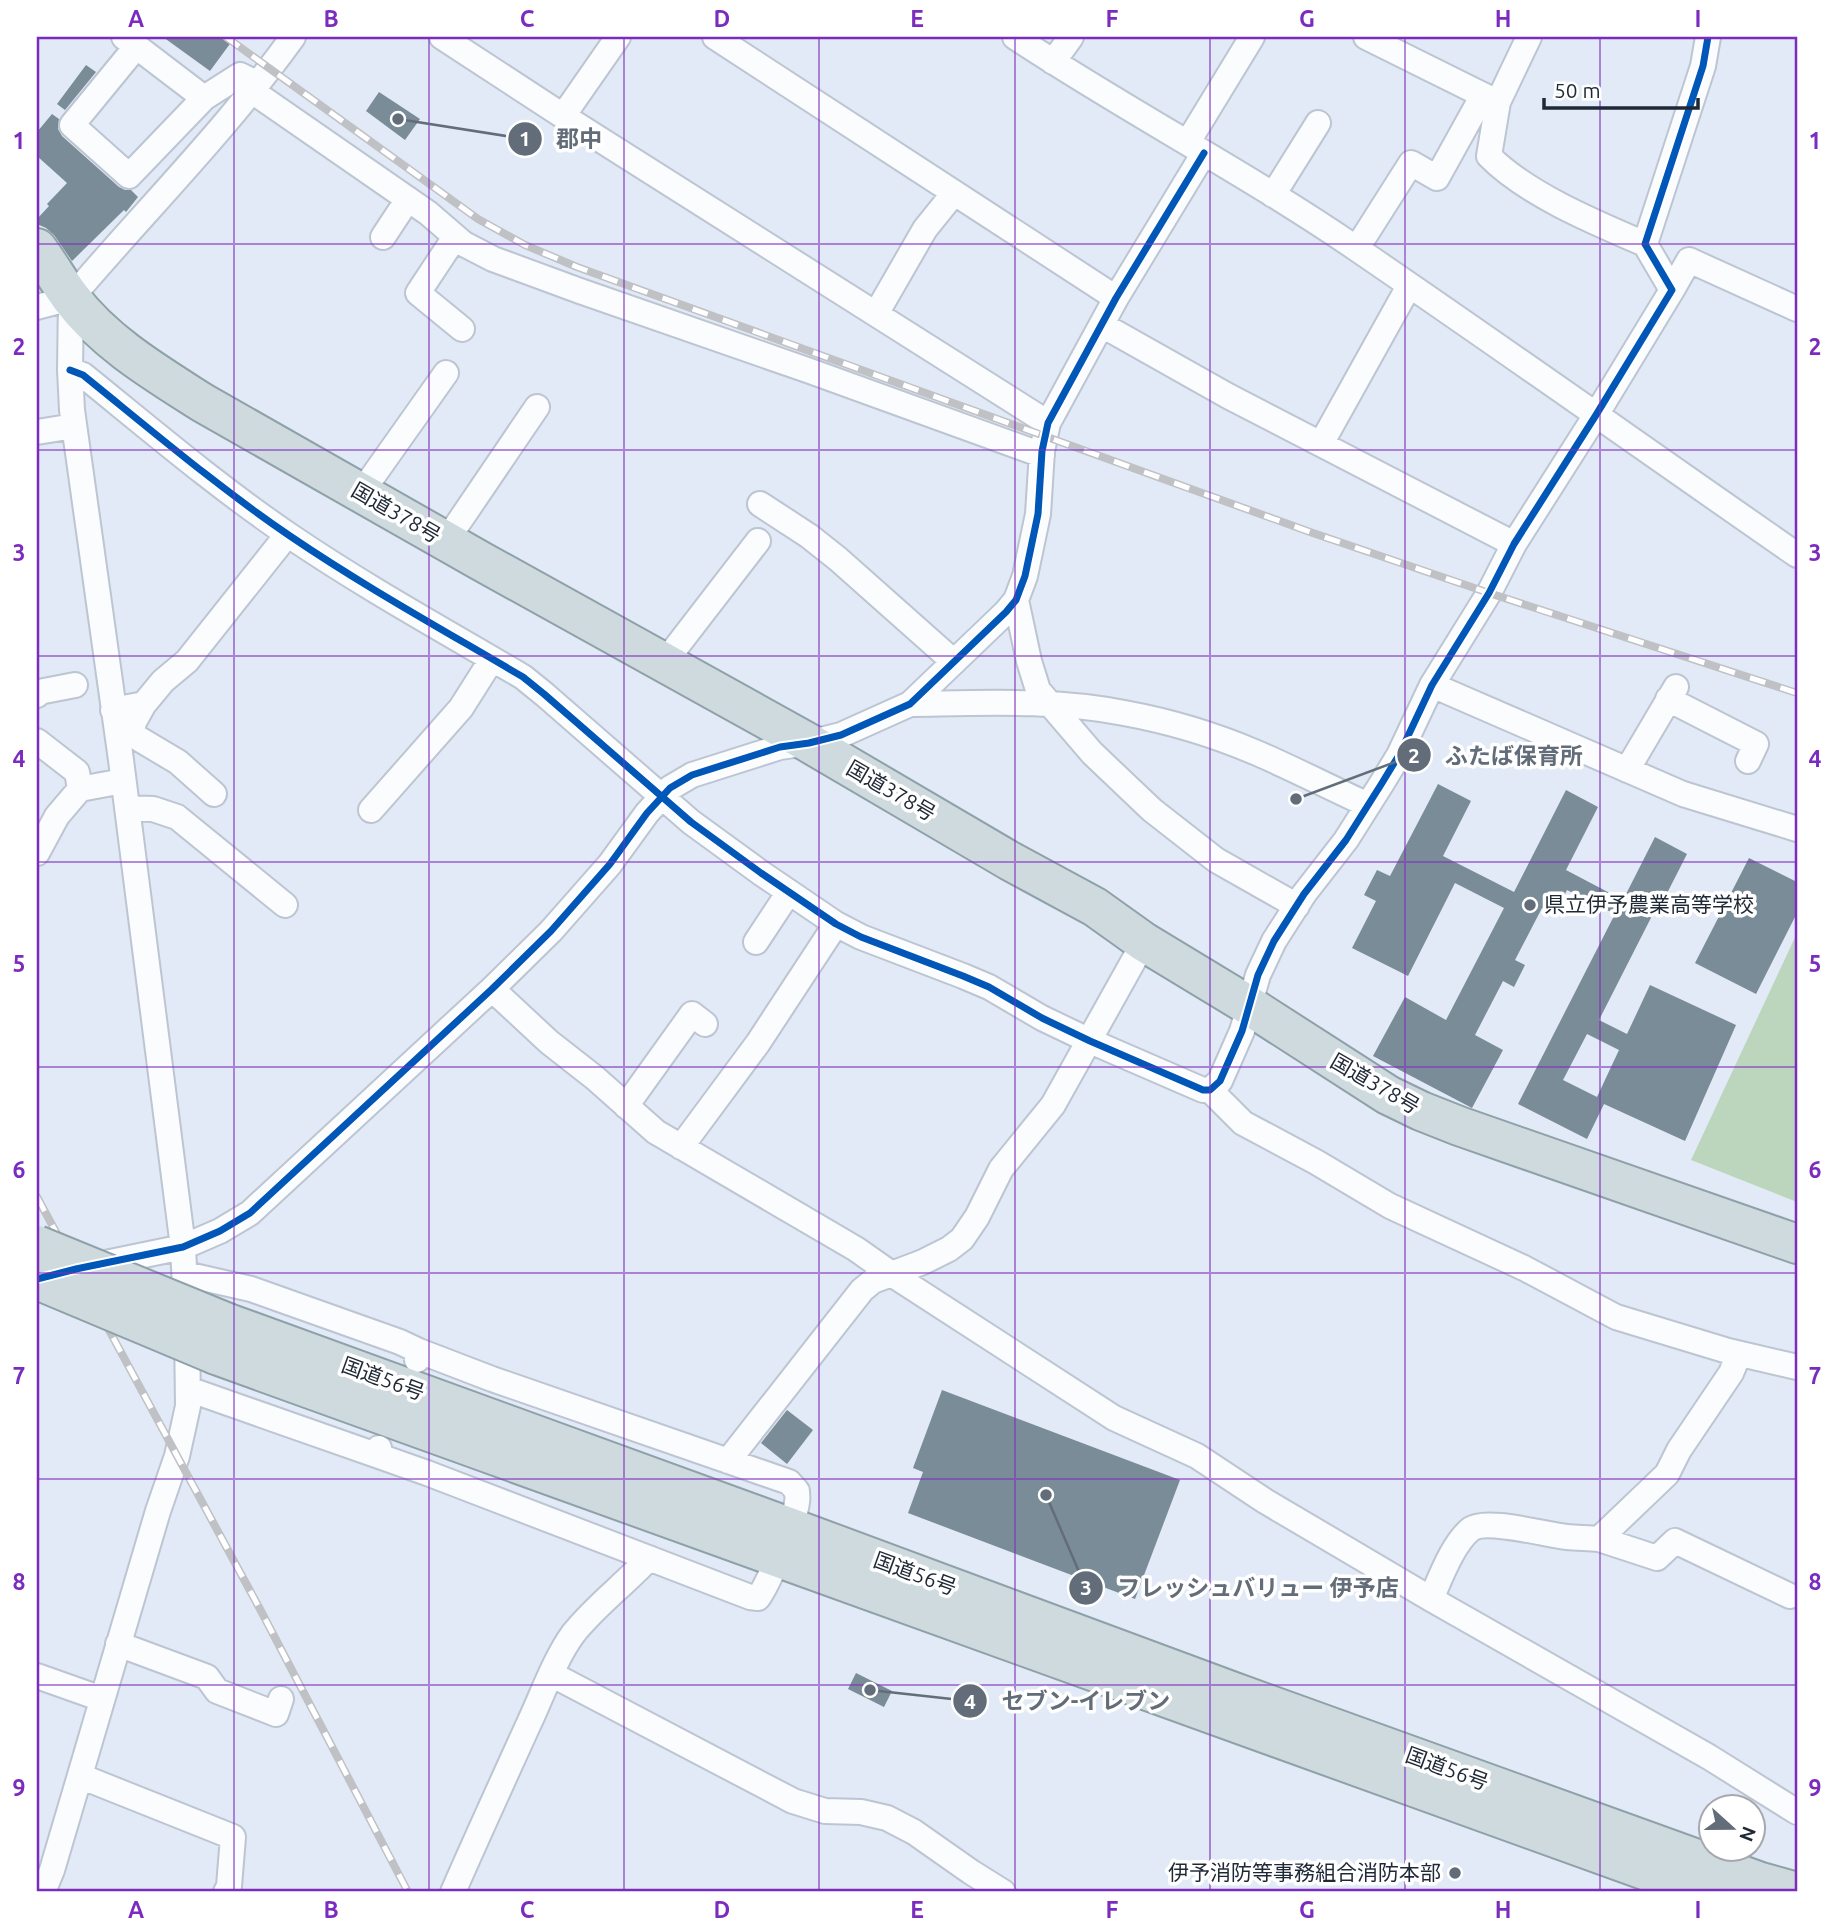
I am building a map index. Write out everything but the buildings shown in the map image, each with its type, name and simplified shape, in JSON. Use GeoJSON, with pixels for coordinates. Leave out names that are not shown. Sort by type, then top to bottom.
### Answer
{"type":"FeatureCollection","features":[{"type":"Feature","properties":{"kind":"highway","name":"国道378号"},"geometry":{"type":"LineString","coordinates":[[37,248],[52,268],[48,298],[203,403],[809,743],[1094,907],[1144,942],[1378,1089],[1421,1111],[1502,1141],[1797,1244]]}},
{"type":"Feature","properties":{"kind":"highway","name":"国道56号"},"geometry":{"type":"LineString","coordinates":[[37,1244],[222,1339]]}},
{"type":"Feature","properties":{"kind":"highway","name":"国道56号"},"geometry":{"type":"LineString","coordinates":[[37,1280],[222,1339],[783,1544],[1283,1743],[1704,1892]]}},
{"type":"Feature","properties":{"kind":"highway","name":"国道56号"},"geometry":{"type":"LineString","coordinates":[[783,1544],[1234,1692],[1759,1887],[1797,1892]]}},
{"type":"Feature","properties":{"kind":"street"},"geometry":{"type":"LineString","coordinates":[[43,1892],[52,1870],[158,1511],[177,1456],[188,1406],[183,1247],[127,808],[74,426],[69,370],[48,298],[222,128],[293,37]]}},
{"type":"Feature","properties":{"kind":"street"},"geometry":{"type":"LineString","coordinates":[[442,37],[1048,423]]}},
{"type":"Feature","properties":{"kind":"street"},"geometry":{"type":"LineString","coordinates":[[563,116],[618,37]]}},
{"type":"Feature","properties":{"kind":"street"},"geometry":{"type":"LineString","coordinates":[[715,37],[1116,298]]}},
{"type":"Feature","properties":{"kind":"street"},"geometry":{"type":"LineString","coordinates":[[1014,37],[1357,248],[1797,555]]}},
{"type":"Feature","properties":{"kind":"street"},"geometry":{"type":"LineString","coordinates":[[1053,62],[1071,37]]}},
{"type":"Feature","properties":{"kind":"street"},"geometry":{"type":"LineString","coordinates":[[37,1280],[76,1269],[183,1247],[220,1231],[250,1213],[551,931],[610,864],[647,813],[670,788],[692,775],[780,747],[841,735],[910,705],[991,627],[1016,600],[1025,576],[1038,514],[1042,455],[1048,423],[1252,37]]}},
{"type":"Feature","properties":{"kind":"street"},"geometry":{"type":"LineString","coordinates":[[1366,37],[1490,99]]}},
{"type":"Feature","properties":{"kind":"street"},"geometry":{"type":"LineString","coordinates":[[1357,248],[1411,163],[1437,178],[1529,37]]}},
{"type":"Feature","properties":{"kind":"street"},"geometry":{"type":"LineString","coordinates":[[1645,244],[1703,66],[1707,37]]}},
{"type":"Feature","properties":{"kind":"street"},"geometry":{"type":"LineString","coordinates":[[204,98],[130,42],[72,125],[129,176],[204,98],[240,75],[443,224],[455,237],[493,259],[1042,455]]}},
{"type":"Feature","properties":{"kind":"street"},"geometry":{"type":"LineString","coordinates":[[1490,99],[1489,156],[1497,165],[1527,186],[1591,221],[1645,244],[1672,290]]}},
{"type":"Feature","properties":{"kind":"street"},"geometry":{"type":"LineString","coordinates":[[1273,195],[1318,123]]}},
{"type":"Feature","properties":{"kind":"street"},"geometry":{"type":"LineString","coordinates":[[876,314],[925,229],[954,193]]}},
{"type":"Feature","properties":{"kind":"street"},"geometry":{"type":"LineString","coordinates":[[383,237],[408,199]]}},
{"type":"Feature","properties":{"kind":"street"},"geometry":{"type":"LineString","coordinates":[[455,237],[418,293],[462,329]]}},
{"type":"Feature","properties":{"kind":"street"},"geometry":{"type":"LineString","coordinates":[[69,370],[83,375],[210,477],[288,535],[356,580],[523,677],[691,822],[836,924],[861,937],[989,987],[1042,1018],[1090,1041],[1203,1090],[1210,1090],[1220,1081],[1242,1031],[1258,975],[1274,941],[1346,839],[1399,755],[1432,685],[1489,593],[1514,544],[1596,415],[1689,260],[1797,309]]}},
{"type":"Feature","properties":{"kind":"street"},"geometry":{"type":"LineString","coordinates":[[1321,444],[1409,286]]}},
{"type":"Feature","properties":{"kind":"street"},"geometry":{"type":"LineString","coordinates":[[1102,325],[1228,396],[1514,544]]}},
{"type":"Feature","properties":{"kind":"street"},"geometry":{"type":"LineString","coordinates":[[361,493],[446,373]]}},
{"type":"Feature","properties":{"kind":"street"},"geometry":{"type":"LineString","coordinates":[[446,541],[537,407]]}},
{"type":"Feature","properties":{"kind":"street"},"geometry":{"type":"LineString","coordinates":[[37,432],[74,426]]}},
{"type":"Feature","properties":{"kind":"street"},"geometry":{"type":"LineString","coordinates":[[760,504],[838,559],[954,663]]}},
{"type":"Feature","properties":{"kind":"street"},"geometry":{"type":"LineString","coordinates":[[214,794],[177,762],[136,737],[132,731],[134,722],[144,704],[163,681],[187,661],[288,535]]}},
{"type":"Feature","properties":{"kind":"street"},"geometry":{"type":"LineString","coordinates":[[664,663],[758,541]]}},
{"type":"Feature","properties":{"kind":"street"},"geometry":{"type":"LineString","coordinates":[[1016,600],[1038,690],[1092,753],[1152,810],[1216,860],[1297,906]]}},
{"type":"Feature","properties":{"kind":"street"},"geometry":{"type":"LineString","coordinates":[[371,810],[461,708],[492,659]]}},
{"type":"Feature","properties":{"kind":"street"},"geometry":{"type":"LineString","coordinates":[[37,695],[39,692],[75,685]]}},
{"type":"Feature","properties":{"kind":"street"},"geometry":{"type":"LineString","coordinates":[[1432,685],[1683,794],[1797,829]]}},
{"type":"Feature","properties":{"kind":"street"},"geometry":{"type":"LineString","coordinates":[[1627,770],[1672,693],[1756,744],[1748,761]]}},
{"type":"Feature","properties":{"kind":"street"},"geometry":{"type":"LineString","coordinates":[[910,705],[1002,702],[1123,712],[1186,728],[1256,752],[1368,805]]}},
{"type":"Feature","properties":{"kind":"street"},"geometry":{"type":"LineString","coordinates":[[113,710],[144,704]]}},
{"type":"Feature","properties":{"kind":"street"},"geometry":{"type":"LineString","coordinates":[[37,741],[77,772],[80,789]]}},
{"type":"Feature","properties":{"kind":"street"},"geometry":{"type":"LineString","coordinates":[[37,853],[57,816],[80,789],[123,781]]}},
{"type":"Feature","properties":{"kind":"street"},"geometry":{"type":"LineString","coordinates":[[127,808],[153,809],[177,817],[285,905]]}},
{"type":"Feature","properties":{"kind":"street"},"geometry":{"type":"LineString","coordinates":[[756,942],[789,892]]}},
{"type":"Feature","properties":{"kind":"street"},"geometry":{"type":"LineString","coordinates":[[681,1147],[758,1043],[836,924]]}},
{"type":"Feature","properties":{"kind":"street"},"geometry":{"type":"LineString","coordinates":[[728,1461],[862,1290],[873,1282],[940,1253],[962,1239],[977,1217],[1001,1169],[1053,1105],[1144,942]]}},
{"type":"Feature","properties":{"kind":"street"},"geometry":{"type":"LineString","coordinates":[[492,989],[549,1042],[656,1132],[856,1249],[1114,1418],[1197,1456],[1265,1501],[1709,1757],[1797,1812]]}},
{"type":"Feature","properties":{"kind":"street"},"geometry":{"type":"LineString","coordinates":[[626,1106],[692,1014],[705,1024]]}},
{"type":"Feature","properties":{"kind":"street"},"geometry":{"type":"LineString","coordinates":[[1210,1090],[1243,1123],[1317,1162],[1390,1206],[1524,1268],[1616,1317],[1739,1354],[1797,1367]]}},
{"type":"Feature","properties":{"kind":"street"},"geometry":{"type":"LineString","coordinates":[[185,1274],[251,1289],[400,1342],[418,1355],[789,1482],[797,1491],[797,1503],[783,1544],[758,1598],[750,1597],[378,1452],[188,1389]]}},
{"type":"Feature","properties":{"kind":"street"},"geometry":{"type":"LineString","coordinates":[[1599,1539],[1667,1474],[1679,1450],[1731,1373],[1739,1354]]}},
{"type":"Feature","properties":{"kind":"street"},"geometry":{"type":"LineString","coordinates":[[1431,1599],[1463,1537],[1473,1527],[1488,1524],[1566,1537],[1599,1539],[1657,1558],[1675,1541],[1790,1596]]}},
{"type":"Feature","properties":{"kind":"street"},"geometry":{"type":"LineString","coordinates":[[453,1892],[551,1674],[571,1637],[592,1611],[649,1558]]}},
{"type":"Feature","properties":{"kind":"street"},"geometry":{"type":"LineString","coordinates":[[118,1644],[207,1678],[217,1691],[276,1714],[281,1699]]}},
{"type":"Feature","properties":{"kind":"street"},"geometry":{"type":"LineString","coordinates":[[551,1674],[793,1801],[825,1811],[861,1812],[887,1818],[914,1832],[1003,1892]]}},
{"type":"Feature","properties":{"kind":"street"},"geometry":{"type":"LineString","coordinates":[[37,1676],[102,1699]]}},
{"type":"Feature","properties":{"kind":"street"},"geometry":{"type":"LineString","coordinates":[[80,1776],[233,1837],[229,1886],[226,1892]]}},
{"type":"Feature","properties":{"kind":"green space"},"geometry":{"type":"Polygon","coordinates":[[[1797,933],[1797,1202],[1691,1160],[1797,933]]]}},
{"type":"Feature","properties":{"kind":"railway"},"geometry":{"type":"LineString","coordinates":[[226,37],[478,219],[525,245],[577,267],[1310,532],[1797,693]]}},
{"type":"Feature","properties":{"kind":"railway"},"geometry":{"type":"LineString","coordinates":[[37,1197],[261,1611],[408,1892]]}},
{"type":"Feature","properties":{"kind":"cycle path"},"geometry":{"type":"LineString","coordinates":[[70,370],[83,375],[211,478],[318,555],[523,677],[691,822],[836,924],[861,937],[989,987],[1042,1018],[1090,1041],[1203,1090],[1210,1090],[1220,1081],[1242,1031],[1258,975],[1274,941],[1304,894],[1346,840],[1382,783],[1399,755],[1432,685],[1489,593],[1514,544],[1672,290],[1645,244],[1703,66],[1708,37]]}},
{"type":"Feature","properties":{"kind":"cycle path"},"geometry":{"type":"LineString","coordinates":[[37,1279],[183,1247],[220,1231],[250,1213],[551,931],[610,864],[647,813],[670,788],[692,775],[780,747],[841,735],[910,704],[1006,612],[1016,600],[1025,576],[1038,514],[1042,451],[1048,423],[1116,298],[1204,153]]}},
{"type":"Feature","properties":{"kind":"place","name":"郡中"},"geometry":{"type":"Point","coordinates":[398,119]}},
{"type":"Feature","properties":{"kind":"place","name":"ふたば保育所"},"geometry":{"type":"Point","coordinates":[1296,799]}},
{"type":"Feature","properties":{"kind":"place","name":"県立伊予農業高等学校"},"geometry":{"type":"Point","coordinates":[1530,905]}},
{"type":"Feature","properties":{"kind":"place","name":"フレッシュバリュー 伊予店"},"geometry":{"type":"Point","coordinates":[1046,1495]}},
{"type":"Feature","properties":{"kind":"place","name":"セブン-イレブン"},"geometry":{"type":"Point","coordinates":[870,1690]}},
{"type":"Feature","properties":{"kind":"place","name":"伊予消防等事務組合消防本部"},"geometry":{"type":"Point","coordinates":[1455,1873]}}]}
